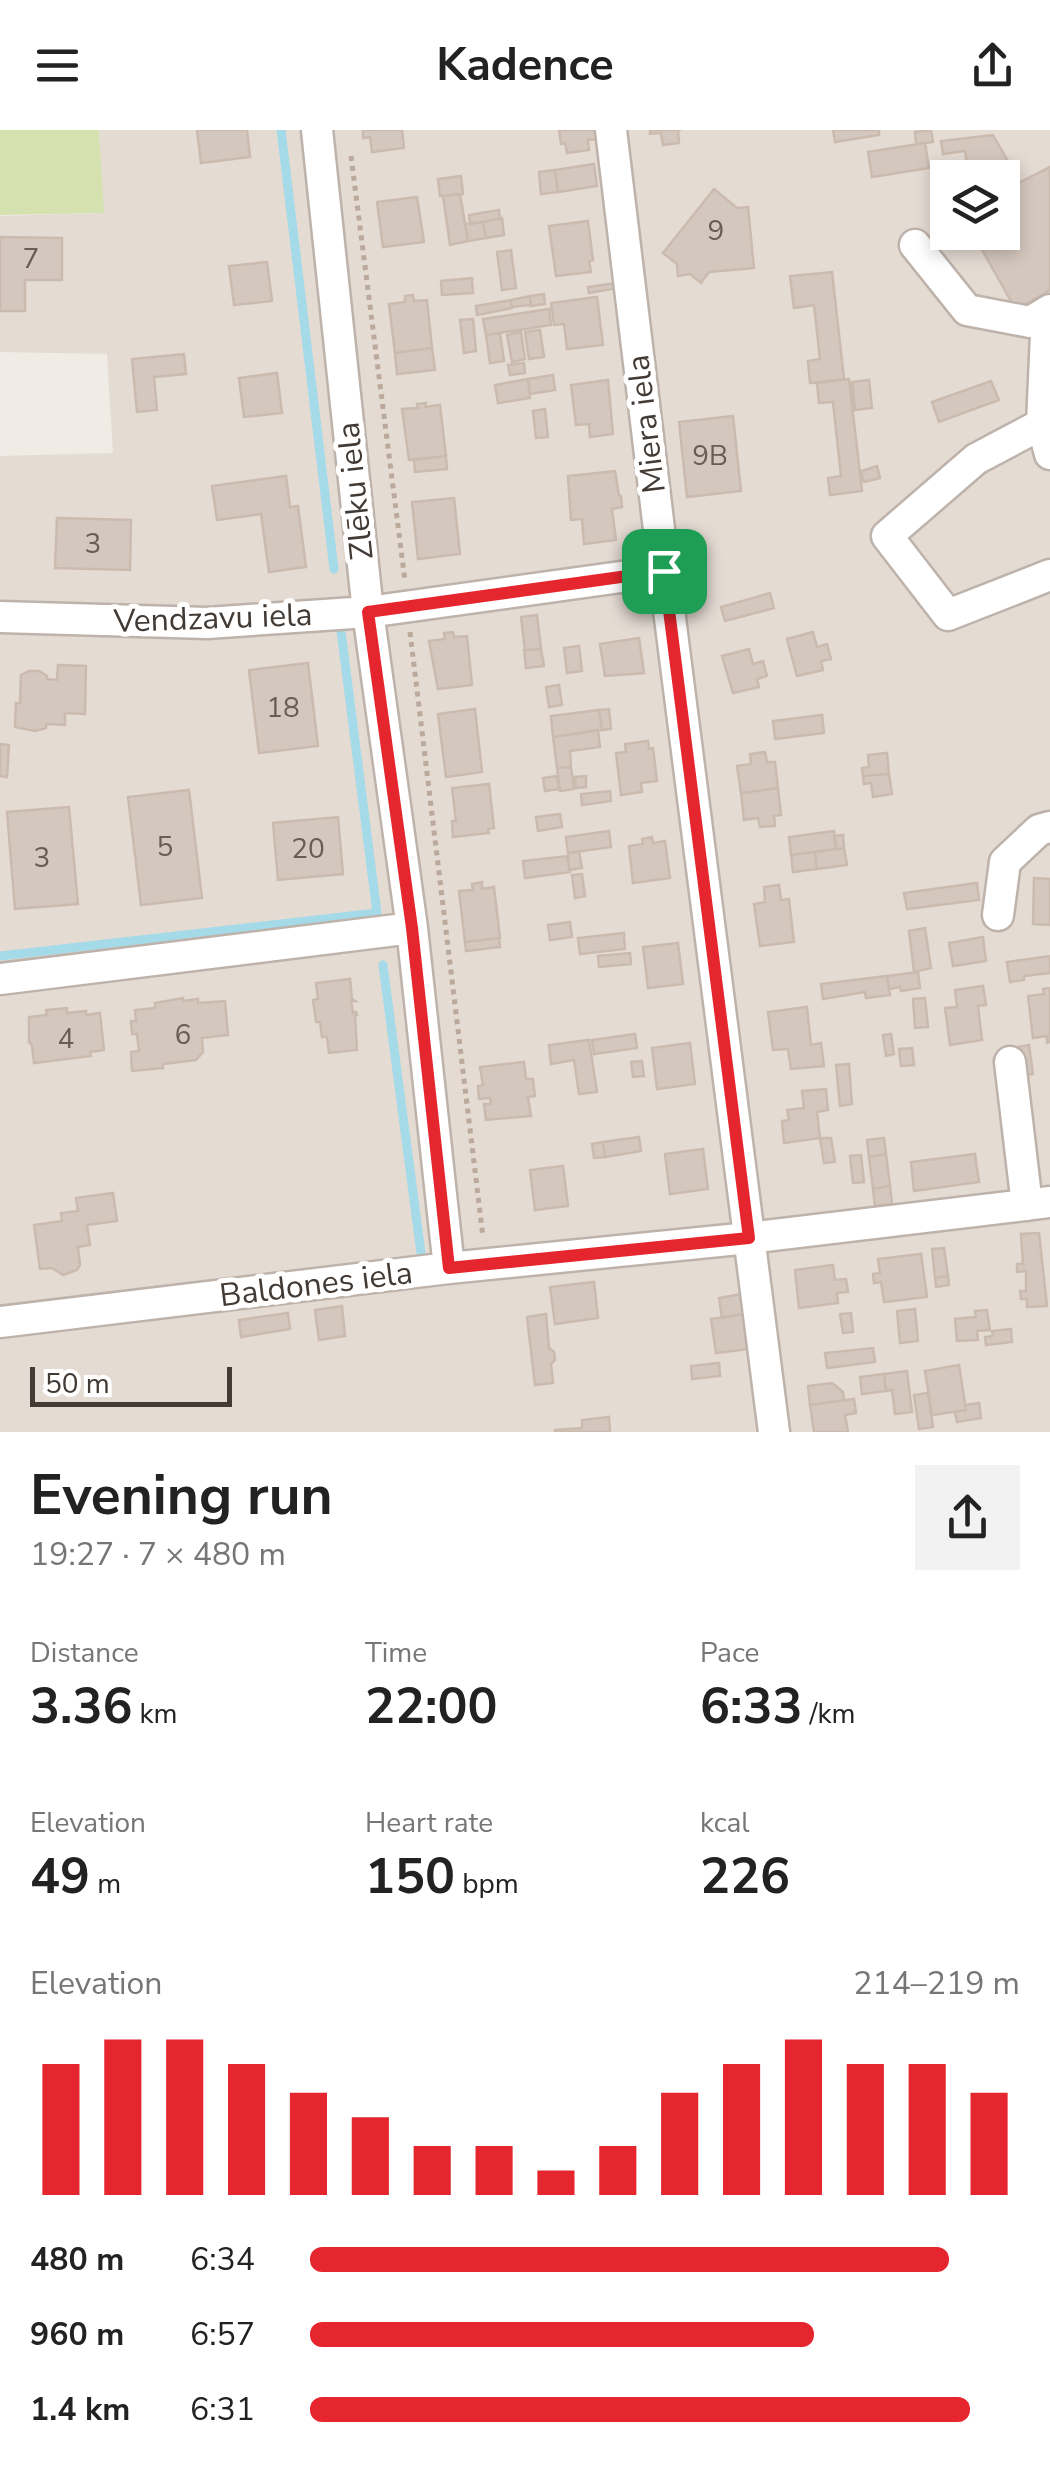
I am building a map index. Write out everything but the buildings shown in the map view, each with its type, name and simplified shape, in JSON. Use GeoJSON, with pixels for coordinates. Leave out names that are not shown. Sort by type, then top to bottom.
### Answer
{"type":"FeatureCollection","features":[{"type":"Feature","properties":{"kind":"street","name":"Zlēku iela"},"geometry":{"type":"LineString","coordinates":[[317,130],[368,612],[412,928],[449,1268]]}},
{"type":"Feature","properties":{"kind":"street","name":"Miera iela"},"geometry":{"type":"LineString","coordinates":[[611,130],[774,1432]]}},
{"type":"Feature","properties":{"kind":"street"},"geometry":{"type":"LineString","coordinates":[[915,245],[967,310],[1030,322],[1048,311]]}},
{"type":"Feature","properties":{"kind":"street"},"geometry":{"type":"LineString","coordinates":[[1048,311],[1046,423],[976,459],[887,536],[948,615],[1050,575]]}},
{"type":"Feature","properties":{"kind":"street","name":"Vendzavu iela"},"geometry":{"type":"LineString","coordinates":[[0,618],[207,623],[368,612],[664,571]]}},
{"type":"Feature","properties":{"kind":"street"},"geometry":{"type":"LineString","coordinates":[[998,915],[1006,862],[1039,830],[1050,827]]}},
{"type":"Feature","properties":{"kind":"street"},"geometry":{"type":"LineString","coordinates":[[0,979],[412,928]]}},
{"type":"Feature","properties":{"kind":"street"},"geometry":{"type":"LineString","coordinates":[[1010,1062],[1038,1204]]}},
{"type":"Feature","properties":{"kind":"street","name":"Baldones iela"},"geometry":{"type":"LineString","coordinates":[[0,1322],[1038,1204]]}},
{"type":"Feature","properties":{"kind":"path"},"geometry":{"type":"LineString","coordinates":[[350,150],[409,606],[484,1244]]}},
{"type":"Feature","properties":{"kind":"shaded area"},"geometry":{"type":"Polygon","coordinates":[[[99,130],[1050,130],[1050,1432],[0,1432],[0,456],[113,453],[107,354],[0,352],[0,216],[103,213],[99,130]]]}},
{"type":"Feature","properties":{"kind":"green space"},"geometry":{"type":"Polygon","coordinates":[[[0,130],[99,130],[104,213],[0,215],[0,130]]]}},
{"type":"Feature","properties":{"kind":"waterway"},"geometry":{"type":"LineString","coordinates":[[281,130],[334,569]]}},
{"type":"Feature","properties":{"kind":"waterway"},"geometry":{"type":"LineString","coordinates":[[0,956],[377,913],[341,631]]}},
{"type":"Feature","properties":{"kind":"waterway"},"geometry":{"type":"LineString","coordinates":[[383,965],[421,1253]]}},
{"type":"Feature","properties":{"kind":"route"},"geometry":{"type":"LineString","coordinates":[[664,571],[749,1238],[449,1268],[412,928],[368,612],[664,571]]}}]}
